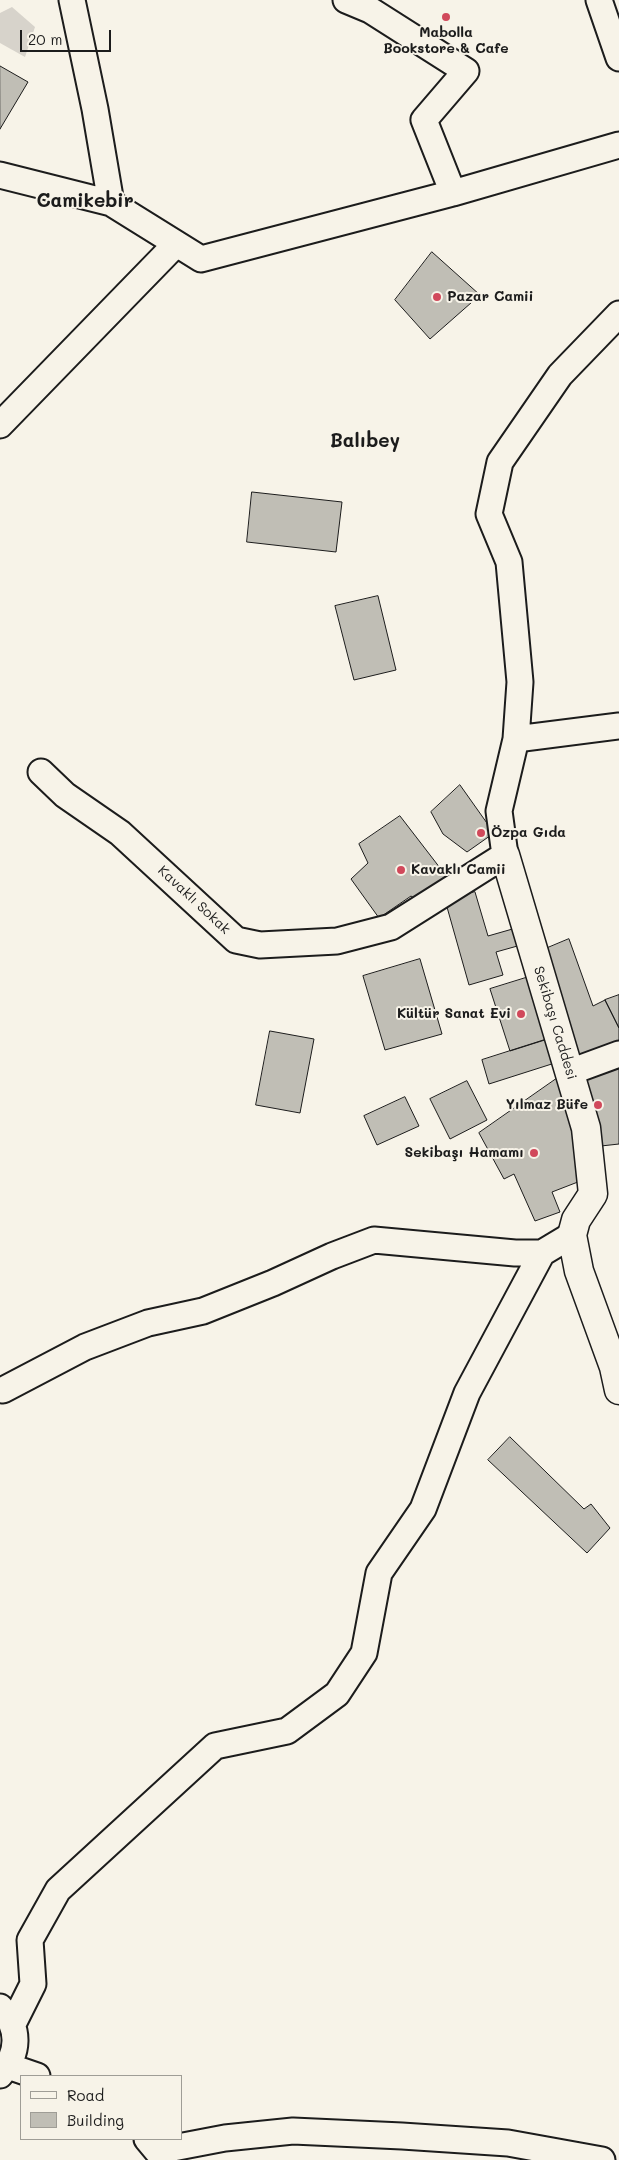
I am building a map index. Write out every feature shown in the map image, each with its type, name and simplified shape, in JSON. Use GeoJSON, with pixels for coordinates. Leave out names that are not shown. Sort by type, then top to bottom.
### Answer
{"type":"FeatureCollection","features":[{"type":"Feature","properties":{"kind":"street"},"geometry":{"type":"LineString","coordinates":[[72,0],[95,109],[111,203]]}},
{"type":"Feature","properties":{"kind":"street"},"geometry":{"type":"LineString","coordinates":[[346,0],[370,10],[466,71],[424,120],[453,193]]}},
{"type":"Feature","properties":{"kind":"street"},"geometry":{"type":"LineString","coordinates":[[599,0],[619,58]]}},
{"type":"Feature","properties":{"kind":"street"},"geometry":{"type":"LineString","coordinates":[[0,175],[111,203],[201,260],[453,193],[619,145]]}},
{"type":"Feature","properties":{"kind":"street"},"geometry":{"type":"LineString","coordinates":[[0,425],[176,244]]}},
{"type":"Feature","properties":{"kind":"street"},"geometry":{"type":"LineString","coordinates":[[505,855],[499,812],[516,739],[520,682],[509,562],[489,514],[500,462],[560,375],[619,314]]}},
{"type":"Feature","properties":{"kind":"street"},"geometry":{"type":"LineString","coordinates":[[516,739],[619,726]]}},
{"type":"Feature","properties":{"kind":"street","name":"Kavaklı Sokak"},"geometry":{"type":"LineString","coordinates":[[41,772],[65,795],[120,833],[236,940],[260,945],[337,941],[391,927],[505,855]]}},
{"type":"Feature","properties":{"kind":"street","name":"Sekibaşı Caddesi"},"geometry":{"type":"LineString","coordinates":[[505,855],[586,1128],[594,1194],[576,1220],[572,1235]]}},
{"type":"Feature","properties":{"kind":"street"},"geometry":{"type":"LineString","coordinates":[[570,1072],[619,1054]]}},
{"type":"Feature","properties":{"kind":"street"},"geometry":{"type":"LineString","coordinates":[[30,2075],[4,2071],[15,2052],[6,2015],[34,1984],[30,1940],[58,1890],[215,1746],[287,1731],[337,1694],[364,1653],[379,1573],[423,1508],[467,1392],[542,1253],[572,1235],[579,1271],[608,1326],[619,1390]]}},
{"type":"Feature","properties":{"kind":"street"},"geometry":{"type":"LineString","coordinates":[[3,1390],[84,1347],[148,1323],[203,1311],[374,1240],[515,1253],[542,1253]]}},
{"type":"Feature","properties":{"kind":"street"},"geometry":{"type":"LineString","coordinates":[[149,2150],[225,2138],[293,2131],[402,2136],[508,2144],[565,2157],[602,2160]]}},
{"type":"Feature","properties":{"kind":"shaded area"},"geometry":{"type":"Polygon","coordinates":[[[12,7],[35,27],[25,57],[0,43],[0,13],[12,7]]]}},
{"type":"Feature","properties":{"kind":"building"},"geometry":{"type":"Polygon","coordinates":[[[0,66],[28,82],[0,129],[0,66]]]}},
{"type":"Feature","properties":{"kind":"building","name":"Pazar Camii"},"geometry":{"type":"Polygon","coordinates":[[[432,252],[480,295],[430,339],[395,300],[432,252]]]}},
{"type":"Feature","properties":{"kind":"building"},"geometry":{"type":"Polygon","coordinates":[[[252,492],[342,502],[336,552],[247,542],[252,492]]]}},
{"type":"Feature","properties":{"kind":"building"},"geometry":{"type":"Polygon","coordinates":[[[378,596],[396,670],[354,680],[335,606],[378,596]]]}},
{"type":"Feature","properties":{"kind":"building"},"geometry":{"type":"Polygon","coordinates":[[[460,785],[494,833],[467,852],[443,834],[431,812],[460,785]]]}},
{"type":"Feature","properties":{"kind":"building","name":"Kavaklı Camii"},"geometry":{"type":"Polygon","coordinates":[[[400,816],[447,877],[420,902],[411,896],[379,918],[351,879],[368,863],[359,844],[400,816]]]}},
{"type":"Feature","properties":{"kind":"building"},"geometry":{"type":"Polygon","coordinates":[[[475,892],[488,936],[516,928],[521,945],[496,952],[503,975],[469,985],[445,900],[475,892]]]}},
{"type":"Feature","properties":{"kind":"building"},"geometry":{"type":"Polygon","coordinates":[[[569,939],[593,1006],[605,1000],[619,1028],[619,1043],[573,1061],[538,952],[569,939]]]}},
{"type":"Feature","properties":{"kind":"building"},"geometry":{"type":"Polygon","coordinates":[[[420,959],[442,1034],[385,1050],[363,976],[420,959]]]}},
{"type":"Feature","properties":{"kind":"building","name":"Kültür Sanat Evi"},"geometry":{"type":"Polygon","coordinates":[[[532,976],[551,1038],[510,1051],[490,989],[532,976]]]}},
{"type":"Feature","properties":{"kind":"building"},"geometry":{"type":"Polygon","coordinates":[[[619,995],[619,1028],[605,1000],[619,995]]]}},
{"type":"Feature","properties":{"kind":"building"},"geometry":{"type":"Polygon","coordinates":[[[270,1031],[314,1039],[300,1113],[256,1105],[270,1031]]]}},
{"type":"Feature","properties":{"kind":"building"},"geometry":{"type":"Polygon","coordinates":[[[551,1038],[558,1062],[489,1084],[482,1060],[551,1038]]]}},
{"type":"Feature","properties":{"kind":"building"},"geometry":{"type":"Polygon","coordinates":[[[619,1065],[619,1144],[601,1146],[580,1076],[619,1065]]]}},
{"type":"Feature","properties":{"kind":"building","name":"Sekibaşı Hamamı"},"geometry":{"type":"Polygon","coordinates":[[[559,1077],[583,1180],[552,1192],[560,1212],[535,1221],[514,1174],[504,1179],[479,1133],[559,1077]]]}},
{"type":"Feature","properties":{"kind":"building"},"geometry":{"type":"Polygon","coordinates":[[[467,1081],[487,1120],[450,1139],[430,1099],[467,1081]]]}},
{"type":"Feature","properties":{"kind":"building"},"geometry":{"type":"Polygon","coordinates":[[[405,1097],[419,1126],[377,1145],[364,1116],[405,1097]]]}},
{"type":"Feature","properties":{"kind":"building"},"geometry":{"type":"Polygon","coordinates":[[[510,1437],[584,1509],[591,1504],[610,1528],[587,1553],[488,1460],[510,1437]]]}},
{"type":"Feature","properties":{"kind":"place","name":"Mabolla Bookstore & Cafe"},"geometry":{"type":"Point","coordinates":[446,17]}},
{"type":"Feature","properties":{"kind":"place","name":"Pazar Camii"},"geometry":{"type":"Point","coordinates":[437,297]}},
{"type":"Feature","properties":{"kind":"place","name":"Özpa Gıda"},"geometry":{"type":"Point","coordinates":[481,833]}},
{"type":"Feature","properties":{"kind":"place","name":"Kavaklı Camii"},"geometry":{"type":"Point","coordinates":[401,870]}},
{"type":"Feature","properties":{"kind":"place","name":"Kültür Sanat Evi"},"geometry":{"type":"Point","coordinates":[521,1014]}},
{"type":"Feature","properties":{"kind":"place","name":"Yılmaz Büfe"},"geometry":{"type":"Point","coordinates":[598,1105]}},
{"type":"Feature","properties":{"kind":"place","name":"Sekibaşı Hamamı"},"geometry":{"type":"Point","coordinates":[534,1153]}},
{"type":"Feature","properties":{"kind":"district","name":"Camikebir"},"geometry":{"type":"Point","coordinates":[85,201]}},
{"type":"Feature","properties":{"kind":"district","name":"Balıbey"},"geometry":{"type":"Point","coordinates":[365,441]}}]}
